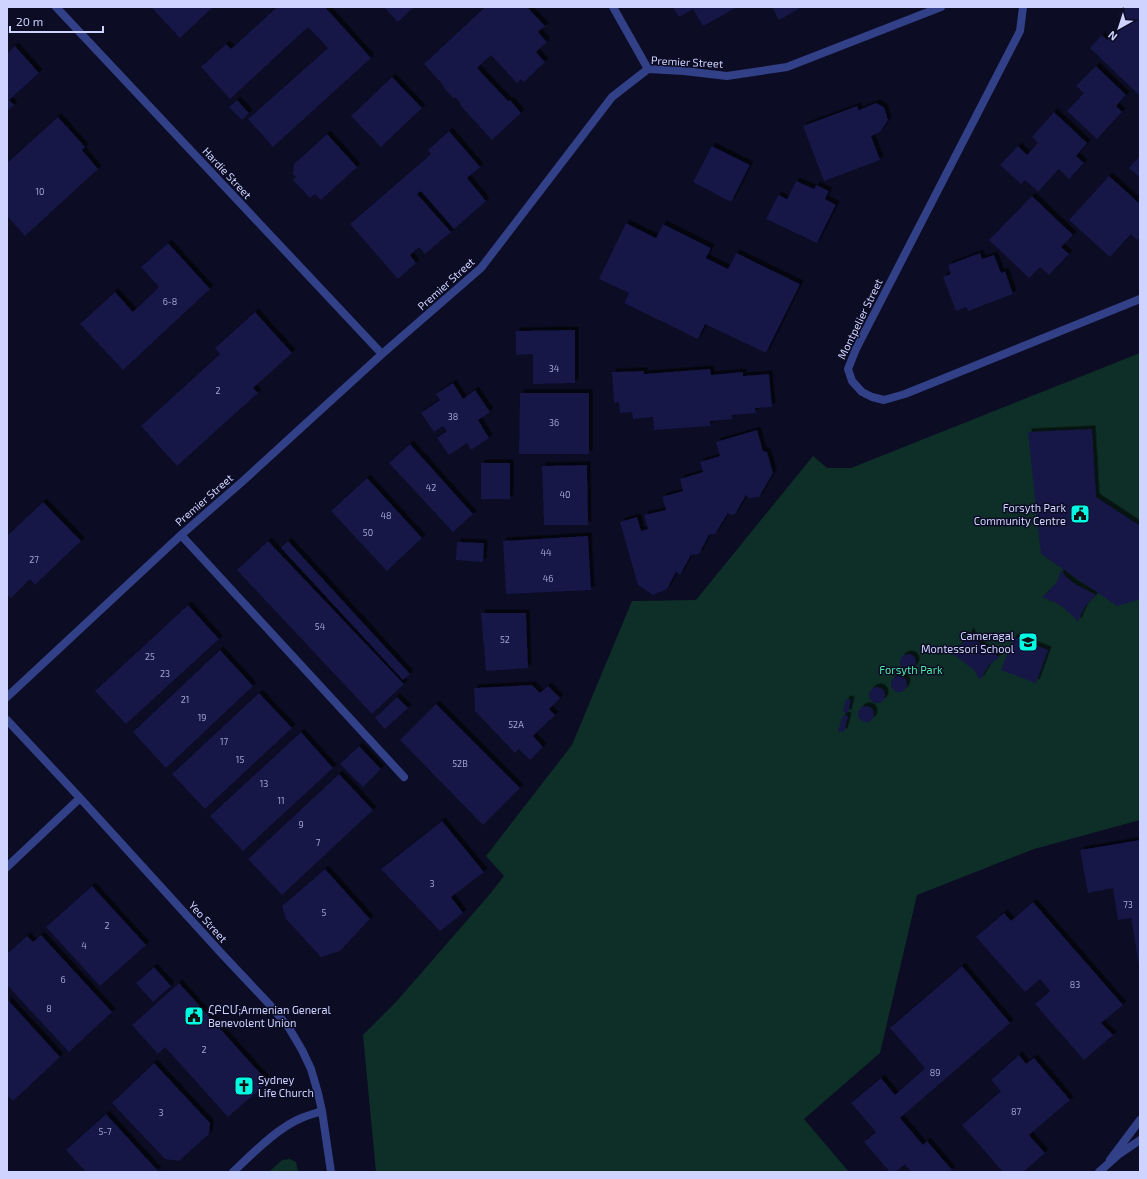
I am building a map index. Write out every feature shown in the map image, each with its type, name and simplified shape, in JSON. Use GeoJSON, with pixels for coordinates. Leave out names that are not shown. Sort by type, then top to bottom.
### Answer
{"type":"FeatureCollection","features":[{"type":"Feature","properties":{"kind":"street","name":"Hardie Street"},"geometry":{"type":"LineString","coordinates":[[56,7],[382,354]]}},
{"type":"Feature","properties":{"kind":"street"},"geometry":{"type":"LineString","coordinates":[[613,7],[648,69]]}},
{"type":"Feature","properties":{"kind":"street","name":"Premier Street"},"geometry":{"type":"LineString","coordinates":[[7,697],[181,535],[243,481],[382,354],[481,268],[612,96],[648,69],[727,76],[787,67],[941,7]]}},
{"type":"Feature","properties":{"kind":"street","name":"Montpelier Street"},"geometry":{"type":"LineString","coordinates":[[1023,7],[1020,31],[856,349],[848,368],[852,381],[862,392],[872,397],[884,400],[905,394],[1140,299]]}},
{"type":"Feature","properties":{"kind":"street"},"geometry":{"type":"LineString","coordinates":[[181,535],[404,776]]}},
{"type":"Feature","properties":{"kind":"street","name":"Yeo Street"},"geometry":{"type":"LineString","coordinates":[[7,720],[270,1005],[289,1028],[311,1069],[322,1111],[331,1172]]}},
{"type":"Feature","properties":{"kind":"street"},"geometry":{"type":"LineString","coordinates":[[7,867],[80,798]]}},
{"type":"Feature","properties":{"kind":"street"},"geometry":{"type":"LineString","coordinates":[[233,1172],[269,1138],[285,1126],[322,1111]]}},
{"type":"Feature","properties":{"kind":"street"},"geometry":{"type":"LineString","coordinates":[[1106,1165],[1140,1120]]}},
{"type":"Feature","properties":{"kind":"street"},"geometry":{"type":"LineString","coordinates":[[1099,1172],[1118,1155],[1140,1140]]}},
{"type":"Feature","properties":{"kind":"green space","name":"Forsyth Park"},"geometry":{"type":"Polygon","coordinates":[[[1140,353],[1140,820],[1034,849],[917,895],[880,1053],[804,1119],[849,1172],[376,1172],[363,1035],[396,1002],[504,876],[486,856],[572,745],[632,601],[696,600],[813,456],[827,468],[851,468],[1140,353]]]}},
{"type":"Feature","properties":{"kind":"green space"},"geometry":{"type":"Polygon","coordinates":[[[290,1159],[296,1162],[298,1172],[269,1172],[282,1160],[290,1159]]]}},
{"type":"Feature","properties":{"kind":"building"},"geometry":{"type":"Polygon","coordinates":[[[151,7],[213,7],[180,38],[151,7]]]}},
{"type":"Feature","properties":{"kind":"building"},"geometry":{"type":"Polygon","coordinates":[[[277,7],[325,7],[371,58],[273,147],[248,119],[328,48],[308,27],[230,99],[201,67],[226,44],[231,49],[277,7]]]}},
{"type":"Feature","properties":{"kind":"building"},"geometry":{"type":"Polygon","coordinates":[[[384,7],[414,7],[398,22],[384,7]]]}},
{"type":"Feature","properties":{"kind":"building"},"geometry":{"type":"Polygon","coordinates":[[[485,7],[527,7],[545,26],[538,32],[547,42],[536,52],[545,62],[524,82],[521,79],[517,83],[491,55],[477,68],[508,101],[510,100],[521,113],[492,140],[424,64],[485,7]]]}},
{"type":"Feature","properties":{"kind":"building"},"geometry":{"type":"Polygon","coordinates":[[[673,7],[737,7],[703,26],[693,9],[679,17],[673,7]]]}},
{"type":"Feature","properties":{"kind":"building"},"geometry":{"type":"Polygon","coordinates":[[[772,7],[802,7],[779,20],[772,7]]]}},
{"type":"Feature","properties":{"kind":"building"},"geometry":{"type":"Polygon","coordinates":[[[1126,7],[1140,7],[1140,96],[1090,48],[1102,35],[1107,40],[1125,21],[1119,15],[1126,7]]]}},
{"type":"Feature","properties":{"kind":"building"},"geometry":{"type":"Polygon","coordinates":[[[15,46],[39,73],[9,100],[14,105],[7,111],[7,54],[15,46]]]}},
{"type":"Feature","properties":{"kind":"building"},"geometry":{"type":"Polygon","coordinates":[[[1096,66],[1126,95],[1116,106],[1122,112],[1097,139],[1067,111],[1084,93],[1076,86],[1096,66]]]}},
{"type":"Feature","properties":{"kind":"building"},"geometry":{"type":"Polygon","coordinates":[[[392,77],[422,108],[381,147],[351,116],[392,77]]]}},
{"type":"Feature","properties":{"kind":"building"},"geometry":{"type":"Polygon","coordinates":[[[237,100],[249,113],[242,120],[229,107],[237,100]]]}},
{"type":"Feature","properties":{"kind":"building"},"geometry":{"type":"Polygon","coordinates":[[[876,103],[884,107],[888,120],[880,132],[871,136],[880,160],[824,181],[803,126],[857,106],[859,110],[876,103]]]}},
{"type":"Feature","properties":{"kind":"building"},"geometry":{"type":"Polygon","coordinates":[[[1054,112],[1087,143],[1076,156],[1084,163],[1069,179],[1059,169],[1038,192],[1025,180],[1021,184],[1000,165],[1018,146],[1027,155],[1038,143],[1032,137],[1054,112]]]}},
{"type":"Feature","properties":{"kind":"building"},"geometry":{"type":"Polygon","coordinates":[[[58,117],[85,147],[82,150],[98,169],[25,236],[7,216],[7,163],[58,117]]]}},
{"type":"Feature","properties":{"kind":"building"},"geometry":{"type":"Polygon","coordinates":[[[449,131],[480,167],[467,178],[486,201],[454,229],[421,191],[417,194],[451,232],[425,254],[419,247],[410,255],[416,263],[398,279],[350,224],[431,154],[428,150],[449,131]]]}},
{"type":"Feature","properties":{"kind":"building"},"geometry":{"type":"Polygon","coordinates":[[[327,134],[357,167],[321,200],[315,194],[310,198],[293,180],[296,177],[293,174],[294,164],[327,134]]]}},
{"type":"Feature","properties":{"kind":"building"},"geometry":{"type":"Polygon","coordinates":[[[712,146],[750,165],[731,202],[693,182],[712,146]]]}},
{"type":"Feature","properties":{"kind":"building"},"geometry":{"type":"Polygon","coordinates":[[[1140,156],[1140,178],[1129,168],[1140,156]]]}},
{"type":"Feature","properties":{"kind":"building"},"geometry":{"type":"Polygon","coordinates":[[[1109,176],[1140,204],[1140,237],[1137,240],[1131,234],[1110,257],[1069,220],[1109,176]]]}},
{"type":"Feature","properties":{"kind":"building"},"geometry":{"type":"Polygon","coordinates":[[[796,181],[814,189],[816,185],[829,191],[825,199],[836,205],[817,243],[766,219],[778,195],[787,199],[796,181]]]}},
{"type":"Feature","properties":{"kind":"building"},"geometry":{"type":"Polygon","coordinates":[[[1032,196],[1073,235],[1061,247],[1069,254],[1049,275],[1040,267],[1029,278],[989,240],[1032,196]]]}},
{"type":"Feature","properties":{"kind":"building"},"geometry":{"type":"Polygon","coordinates":[[[626,223],[656,238],[663,224],[711,248],[706,258],[728,269],[736,253],[800,284],[766,353],[705,324],[698,339],[624,303],[629,293],[599,279],[626,223]]]}},
{"type":"Feature","properties":{"kind":"building"},"geometry":{"type":"Polygon","coordinates":[[[168,243],[210,289],[123,370],[80,324],[115,292],[133,312],[159,287],[141,267],[168,243]]]}},
{"type":"Feature","properties":{"kind":"building"},"geometry":{"type":"Polygon","coordinates":[[[980,253],[982,259],[994,255],[1001,273],[1005,271],[1013,294],[968,311],[966,307],[956,311],[943,277],[951,274],[948,265],[980,253]]]}},
{"type":"Feature","properties":{"kind":"building"},"geometry":{"type":"Polygon","coordinates":[[[255,312],[292,353],[253,388],[258,393],[177,466],[141,426],[220,354],[215,348],[255,312]]]}},
{"type":"Feature","properties":{"kind":"building"},"geometry":{"type":"Polygon","coordinates":[[[575,330],[575,383],[533,384],[533,354],[516,355],[516,331],[575,330]]]}},
{"type":"Feature","properties":{"kind":"building"},"geometry":{"type":"Polygon","coordinates":[[[710,369],[711,375],[743,372],[743,376],[769,374],[772,407],[755,408],[756,413],[732,415],[732,419],[710,421],[710,426],[654,430],[653,417],[633,419],[632,412],[620,413],[619,402],[614,403],[612,372],[644,371],[644,374],[710,369]]]}},
{"type":"Feature","properties":{"kind":"building"},"geometry":{"type":"Polygon","coordinates":[[[453,383],[463,399],[475,390],[490,412],[478,420],[489,438],[471,450],[467,443],[449,455],[437,438],[447,431],[443,426],[434,432],[421,413],[440,400],[436,394],[453,383]]]}},
{"type":"Feature","properties":{"kind":"building"},"geometry":{"type":"Polygon","coordinates":[[[520,393],[589,393],[589,454],[519,454],[520,393]]]}},
{"type":"Feature","properties":{"kind":"building","name":"Forsyth Park Community Centre"},"geometry":{"type":"Polygon","coordinates":[[[1092,429],[1096,497],[1140,526],[1140,599],[1117,606],[1041,554],[1028,432],[1092,429]]]}},
{"type":"Feature","properties":{"kind":"building"},"geometry":{"type":"Polygon","coordinates":[[[757,430],[763,451],[767,452],[773,473],[759,497],[749,498],[746,495],[735,514],[731,515],[728,513],[715,534],[709,535],[699,554],[691,555],[680,575],[676,572],[667,589],[653,595],[638,585],[620,522],[637,517],[641,531],[648,529],[644,515],[666,510],[662,497],[683,491],[680,479],[703,472],[700,462],[720,456],[716,442],[757,430]]]}},
{"type":"Feature","properties":{"kind":"building"},"geometry":{"type":"Polygon","coordinates":[[[410,444],[473,514],[453,532],[389,463],[410,444]]]}},
{"type":"Feature","properties":{"kind":"building"},"geometry":{"type":"Polygon","coordinates":[[[481,463],[510,463],[510,499],[481,499],[481,463]]]}},
{"type":"Feature","properties":{"kind":"building"},"geometry":{"type":"Polygon","coordinates":[[[587,465],[588,525],[544,525],[542,466],[587,465]]]}},
{"type":"Feature","properties":{"kind":"building"},"geometry":{"type":"Polygon","coordinates":[[[367,478],[422,538],[387,571],[331,511],[367,478]]]}},
{"type":"Feature","properties":{"kind":"building"},"geometry":{"type":"Polygon","coordinates":[[[43,502],[81,541],[35,585],[30,579],[11,598],[7,594],[7,536],[43,502]]]}},
{"type":"Feature","properties":{"kind":"building"},"geometry":{"type":"Polygon","coordinates":[[[588,536],[591,590],[506,594],[503,541],[588,536]]]}},
{"type":"Feature","properties":{"kind":"building"},"geometry":{"type":"Polygon","coordinates":[[[268,541],[404,684],[372,714],[237,570],[268,541]]]}},
{"type":"Feature","properties":{"kind":"building"},"geometry":{"type":"Polygon","coordinates":[[[288,541],[410,674],[403,680],[281,548],[288,541]]]}},
{"type":"Feature","properties":{"kind":"building"},"geometry":{"type":"Polygon","coordinates":[[[457,542],[484,543],[483,562],[456,560],[457,542]]]}},
{"type":"Feature","properties":{"kind":"building"},"geometry":{"type":"Polygon","coordinates":[[[1061,570],[1066,577],[1075,584],[1096,595],[1086,605],[1078,622],[1063,607],[1042,597],[1057,582],[1061,570]]]}},
{"type":"Feature","properties":{"kind":"building"},"geometry":{"type":"Polygon","coordinates":[[[188,605],[219,639],[126,724],[95,691],[188,605]]]}},
{"type":"Feature","properties":{"kind":"building"},"geometry":{"type":"Polygon","coordinates":[[[481,613],[526,613],[528,668],[486,671],[481,613]]]}},
{"type":"Feature","properties":{"kind":"building"},"geometry":{"type":"Polygon","coordinates":[[[970,631],[981,645],[999,657],[989,665],[980,680],[974,670],[956,656],[950,654],[965,641],[970,631]]]}},
{"type":"Feature","properties":{"kind":"building"},"geometry":{"type":"Polygon","coordinates":[[[1014,637],[1048,650],[1036,683],[1001,670],[1014,637]]]}},
{"type":"Feature","properties":{"kind":"building"},"geometry":{"type":"Polygon","coordinates":[[[220,650],[253,686],[166,768],[133,732],[220,650]]]}},
{"type":"Feature","properties":{"kind":"building"},"geometry":{"type":"Polygon","coordinates":[[[908,654],[915,659],[916,662],[911,669],[908,670],[901,665],[900,662],[905,655],[908,654]]]}},
{"type":"Feature","properties":{"kind":"building"},"geometry":{"type":"Polygon","coordinates":[[[899,676],[905,678],[907,684],[905,690],[899,692],[893,690],[891,684],[893,678],[899,676]]]}},
{"type":"Feature","properties":{"kind":"building"},"geometry":{"type":"Polygon","coordinates":[[[532,685],[540,693],[548,686],[560,698],[549,709],[555,715],[533,736],[543,747],[530,760],[519,749],[515,753],[475,711],[474,688],[532,685]]]}},
{"type":"Feature","properties":{"kind":"building"},"geometry":{"type":"Polygon","coordinates":[[[877,687],[884,692],[885,695],[880,702],[877,703],[870,698],[869,695],[874,688],[877,687]]]}},
{"type":"Feature","properties":{"kind":"building"},"geometry":{"type":"Polygon","coordinates":[[[259,693],[292,728],[205,809],[172,774],[259,693]]]}},
{"type":"Feature","properties":{"kind":"building"},"geometry":{"type":"Polygon","coordinates":[[[397,697],[408,708],[385,729],[375,718],[397,697]]]}},
{"type":"Feature","properties":{"kind":"building"},"geometry":{"type":"Polygon","coordinates":[[[846,699],[851,700],[848,713],[843,712],[846,699]]]}},
{"type":"Feature","properties":{"kind":"building"},"geometry":{"type":"Polygon","coordinates":[[[436,704],[520,788],[483,825],[400,740],[436,704]]]}},
{"type":"Feature","properties":{"kind":"building"},"geometry":{"type":"Polygon","coordinates":[[[866,706],[873,711],[874,714],[869,721],[866,722],[859,717],[858,714],[863,707],[866,706]]]}},
{"type":"Feature","properties":{"kind":"building"},"geometry":{"type":"Polygon","coordinates":[[[843,715],[848,716],[844,732],[838,731],[843,715]]]}},
{"type":"Feature","properties":{"kind":"building"},"geometry":{"type":"Polygon","coordinates":[[[301,732],[333,768],[243,851],[210,816],[301,732]]]}},
{"type":"Feature","properties":{"kind":"building"},"geometry":{"type":"Polygon","coordinates":[[[359,746],[381,769],[363,787],[340,764],[359,746]]]}},
{"type":"Feature","properties":{"kind":"building"},"geometry":{"type":"Polygon","coordinates":[[[339,774],[373,810],[282,895],[248,859],[339,774]]]}},
{"type":"Feature","properties":{"kind":"building"},"geometry":{"type":"Polygon","coordinates":[[[442,821],[484,872],[451,897],[463,913],[440,931],[381,869],[442,821]]]}},
{"type":"Feature","properties":{"kind":"building"},"geometry":{"type":"Polygon","coordinates":[[[1140,840],[1139,966],[1131,918],[1118,920],[1113,888],[1088,893],[1080,850],[1140,840]]]}},
{"type":"Feature","properties":{"kind":"building"},"geometry":{"type":"Polygon","coordinates":[[[325,869],[370,919],[340,951],[321,957],[286,919],[282,906],[325,869]]]}},
{"type":"Feature","properties":{"kind":"building"},"geometry":{"type":"Polygon","coordinates":[[[92,886],[146,945],[100,986],[46,927],[92,886]]]}},
{"type":"Feature","properties":{"kind":"building"},"geometry":{"type":"Polygon","coordinates":[[[1033,902],[1123,1005],[1101,1023],[1113,1035],[1084,1060],[1035,1004],[1050,991],[1040,979],[1025,992],[976,937],[1004,913],[1011,921],[1033,902]]]}},
{"type":"Feature","properties":{"kind":"building"},"geometry":{"type":"Polygon","coordinates":[[[41,935],[112,1012],[69,1052],[7,985],[7,954],[27,936],[33,942],[41,935]]]}},
{"type":"Feature","properties":{"kind":"building"},"geometry":{"type":"Polygon","coordinates":[[[962,966],[1010,1023],[900,1118],[923,1145],[927,1141],[952,1170],[950,1172],[911,1172],[905,1164],[896,1172],[890,1172],[864,1142],[876,1132],[851,1103],[881,1078],[895,1095],[925,1068],[890,1028],[962,966]]]}},
{"type":"Feature","properties":{"kind":"building"},"geometry":{"type":"Polygon","coordinates":[[[154,967],[171,986],[153,1002],[136,983],[154,967]]]}},
{"type":"Feature","properties":{"kind":"building"},"geometry":{"type":"Polygon","coordinates":[[[179,983],[268,1082],[228,1117],[165,1047],[158,1054],[132,1025],[179,983]]]}},
{"type":"Feature","properties":{"kind":"building"},"geometry":{"type":"Polygon","coordinates":[[[7,999],[60,1057],[13,1101],[7,1095],[7,999]]]}},
{"type":"Feature","properties":{"kind":"building"},"geometry":{"type":"Polygon","coordinates":[[[1019,1055],[1026,1064],[1034,1058],[1070,1100],[1029,1135],[1045,1153],[1023,1172],[1003,1172],[962,1125],[1001,1091],[991,1080],[1019,1055]]]}},
{"type":"Feature","properties":{"kind":"building"},"geometry":{"type":"Polygon","coordinates":[[[154,1063],[210,1123],[209,1134],[179,1161],[165,1159],[112,1103],[154,1063]]]}},
{"type":"Feature","properties":{"kind":"building"},"geometry":{"type":"Polygon","coordinates":[[[106,1114],[158,1171],[86,1172],[66,1150],[106,1114]]]}},
{"type":"Feature","properties":{"kind":"place","name":"Forsyth Park Community Centre"},"geometry":{"type":"Point","coordinates":[1080,514]}},
{"type":"Feature","properties":{"kind":"place","name":"Cameragal Montessori School"},"geometry":{"type":"Point","coordinates":[1028,642]}},
{"type":"Feature","properties":{"kind":"place","name":"ՀԲԸՄ;Armenian General Benevolent Union"},"geometry":{"type":"Point","coordinates":[194,1016]}},
{"type":"Feature","properties":{"kind":"place","name":"Sydney Life Church"},"geometry":{"type":"Point","coordinates":[244,1086]}}]}
